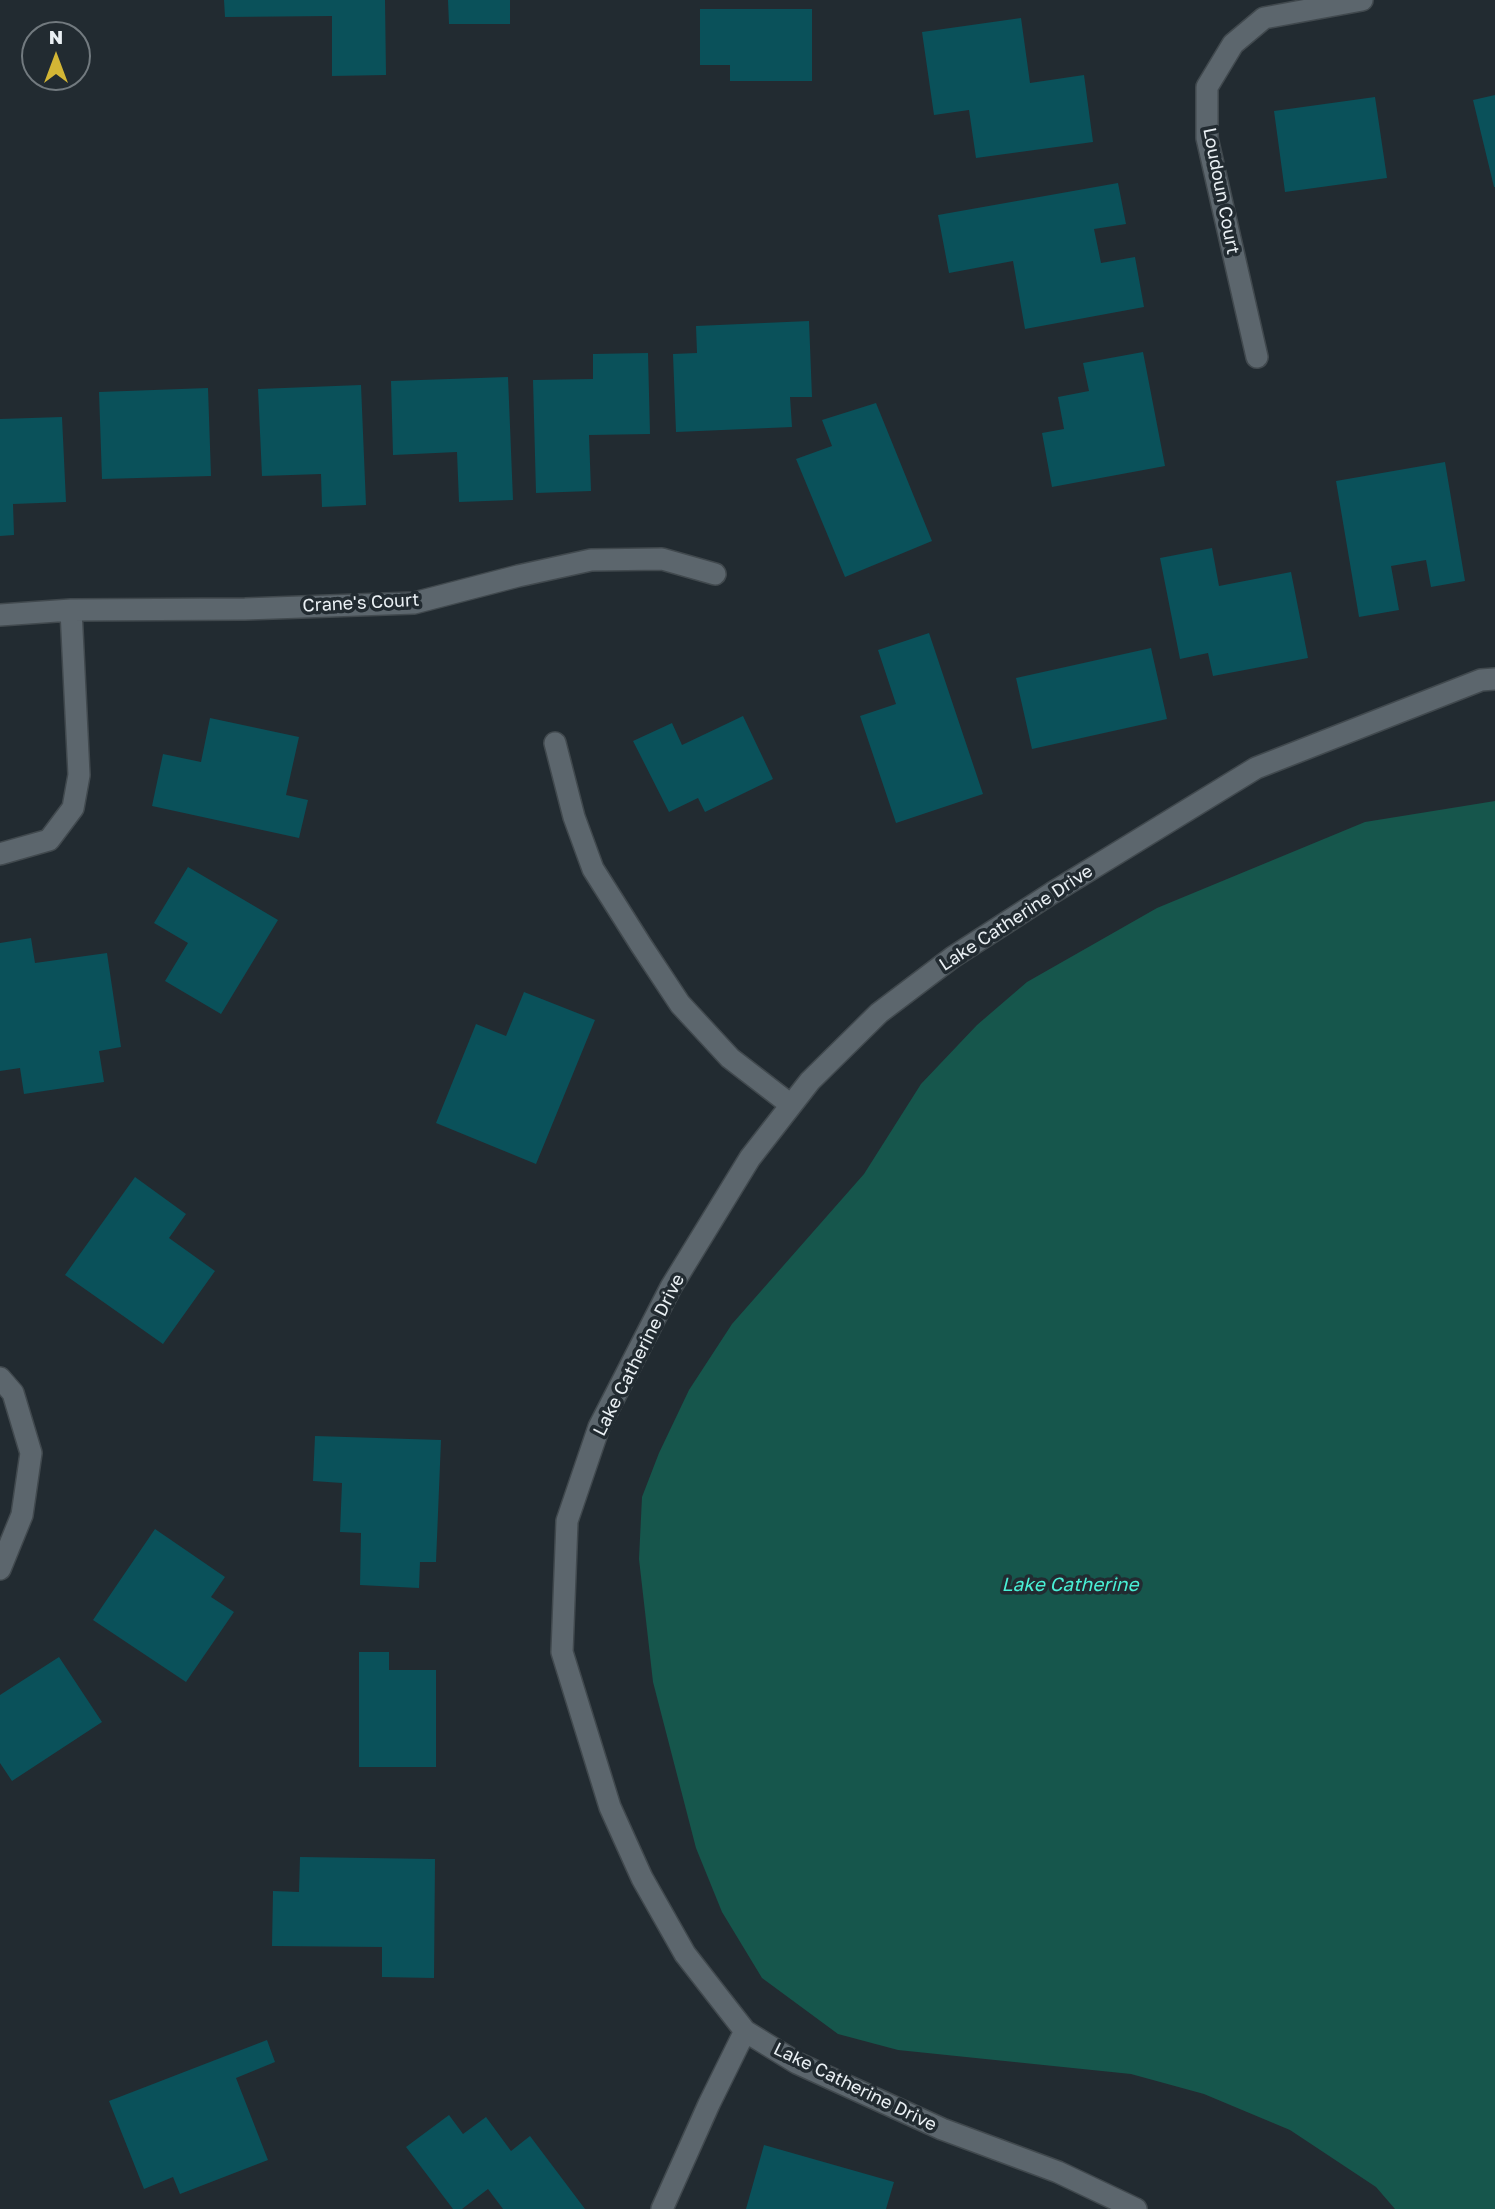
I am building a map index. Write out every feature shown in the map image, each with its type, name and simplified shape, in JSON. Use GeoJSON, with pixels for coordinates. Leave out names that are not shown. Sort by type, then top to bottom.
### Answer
{"type":"FeatureCollection","features":[{"type":"Feature","properties":{"kind":"street","name":"Loudoun Court"},"geometry":{"type":"LineString","coordinates":[[1257,358],[1207,138],[1207,87],[1233,44],[1264,18],[1363,0]]}},
{"type":"Feature","properties":{"kind":"street","name":"Crane's Court"},"geometry":{"type":"LineString","coordinates":[[0,615],[71,610],[245,609],[414,603],[591,560],[662,559],[715,574]]}},
{"type":"Feature","properties":{"kind":"street"},"geometry":{"type":"LineString","coordinates":[[0,854],[49,839],[73,808],[79,775],[71,610]]}},
{"type":"Feature","properties":{"kind":"street","name":"Lake Catherine Drive"},"geometry":{"type":"LineString","coordinates":[[1136,2209],[1058,2172],[942,2129],[797,2063],[745,2031],[685,1954],[642,1878],[611,1807],[562,1652],[567,1521],[599,1427],[671,1287],[751,1158],[810,1081],[879,1013],[953,957],[1256,768],[1481,680],[1495,679]]}},
{"type":"Feature","properties":{"kind":"street"},"geometry":{"type":"LineString","coordinates":[[555,743],[574,817],[593,869],[641,945],[680,1004],[730,1058],[792,1105]]}},
{"type":"Feature","properties":{"kind":"street"},"geometry":{"type":"LineString","coordinates":[[0,1378],[13,1393],[31,1453],[22,1515],[0,1569]]}},
{"type":"Feature","properties":{"kind":"street"},"geometry":{"type":"LineString","coordinates":[[662,2209],[745,2031]]}},
{"type":"Feature","properties":{"kind":"water","name":"Lake Catherine"},"geometry":{"type":"Polygon","coordinates":[[[1495,801],[1495,2209],[1395,2209],[1376,2187],[1290,2130],[1204,2094],[1131,2074],[898,2050],[838,2034],[762,1978],[722,1912],[696,1848],[653,1682],[639,1559],[642,1497],[659,1453],[689,1390],[732,1324],[864,1174],[921,1084],[977,1025],[1027,982],[1157,908],[1365,822],[1495,801]]]}},
{"type":"Feature","properties":{"kind":"building"},"geometry":{"type":"Polygon","coordinates":[[[224,0],[385,0],[386,75],[332,76],[332,16],[225,17],[224,0]]]}},
{"type":"Feature","properties":{"kind":"building"},"geometry":{"type":"Polygon","coordinates":[[[448,0],[510,0],[510,24],[449,24],[448,0]]]}},
{"type":"Feature","properties":{"kind":"building"},"geometry":{"type":"Polygon","coordinates":[[[700,9],[812,9],[812,81],[730,81],[730,65],[700,65],[700,9]]]}},
{"type":"Feature","properties":{"kind":"building"},"geometry":{"type":"Polygon","coordinates":[[[1021,18],[1030,83],[1084,75],[1093,142],[976,158],[969,110],[934,115],[922,32],[1021,18]]]}},
{"type":"Feature","properties":{"kind":"building"},"geometry":{"type":"Polygon","coordinates":[[[1495,95],[1495,187],[1494,187],[1473,100],[1495,95]]]}},
{"type":"Feature","properties":{"kind":"building"},"geometry":{"type":"Polygon","coordinates":[[[1375,97],[1387,178],[1285,192],[1274,111],[1375,97]]]}},
{"type":"Feature","properties":{"kind":"building"},"geometry":{"type":"Polygon","coordinates":[[[1118,183],[1126,224],[1094,229],[1101,263],[1135,257],[1144,307],[1025,329],[1013,261],[949,273],[938,215],[1118,183]]]}},
{"type":"Feature","properties":{"kind":"building"},"geometry":{"type":"Polygon","coordinates":[[[809,321],[812,397],[790,397],[792,427],[676,432],[673,354],[697,353],[696,326],[809,321]]]}},
{"type":"Feature","properties":{"kind":"building"},"geometry":{"type":"Polygon","coordinates":[[[1143,352],[1165,466],[1052,487],[1042,433],[1064,429],[1058,397],[1089,391],[1083,363],[1143,352]]]}},
{"type":"Feature","properties":{"kind":"building"},"geometry":{"type":"Polygon","coordinates":[[[648,353],[650,434],[589,435],[591,491],[536,493],[533,380],[593,379],[593,354],[648,353]]]}},
{"type":"Feature","properties":{"kind":"building"},"geometry":{"type":"Polygon","coordinates":[[[508,377],[513,500],[459,502],[457,452],[393,455],[391,381],[508,377]]]}},
{"type":"Feature","properties":{"kind":"building"},"geometry":{"type":"Polygon","coordinates":[[[361,385],[366,505],[322,507],[321,474],[262,476],[258,389],[361,385]]]}},
{"type":"Feature","properties":{"kind":"building"},"geometry":{"type":"Polygon","coordinates":[[[208,388],[211,476],[102,479],[99,392],[208,388]]]}},
{"type":"Feature","properties":{"kind":"building"},"geometry":{"type":"Polygon","coordinates":[[[876,403],[932,541],[845,577],[796,459],[832,446],[822,420],[876,403]]]}},
{"type":"Feature","properties":{"kind":"building"},"geometry":{"type":"Polygon","coordinates":[[[62,417],[66,502],[13,504],[14,535],[0,536],[0,419],[62,417]]]}},
{"type":"Feature","properties":{"kind":"building"},"geometry":{"type":"Polygon","coordinates":[[[1445,462],[1465,581],[1431,587],[1426,560],[1391,566],[1399,610],[1359,617],[1336,481],[1445,462]]]}},
{"type":"Feature","properties":{"kind":"building"},"geometry":{"type":"Polygon","coordinates":[[[1212,548],[1219,586],[1291,572],[1308,658],[1213,676],[1208,653],[1180,659],[1160,558],[1212,548]]]}},
{"type":"Feature","properties":{"kind":"building"},"geometry":{"type":"Polygon","coordinates":[[[929,633],[983,794],[896,823],[860,716],[896,704],[878,650],[929,633]]]}},
{"type":"Feature","properties":{"kind":"building"},"geometry":{"type":"Polygon","coordinates":[[[1151,648],[1167,719],[1032,749],[1016,678],[1151,648]]]}},
{"type":"Feature","properties":{"kind":"building"},"geometry":{"type":"Polygon","coordinates":[[[743,716],[773,779],[705,812],[698,798],[669,812],[633,741],[672,723],[682,745],[743,716]]]}},
{"type":"Feature","properties":{"kind":"building"},"geometry":{"type":"Polygon","coordinates":[[[210,718],[299,737],[286,795],[308,800],[299,838],[152,806],[163,754],[201,762],[210,718]]]}},
{"type":"Feature","properties":{"kind":"building"},"geometry":{"type":"Polygon","coordinates":[[[188,867],[278,920],[221,1014],[165,981],[188,943],[154,923],[188,867]]]}},
{"type":"Feature","properties":{"kind":"building"},"geometry":{"type":"Polygon","coordinates":[[[31,938],[35,963],[107,953],[121,1047],[99,1051],[104,1082],[24,1094],[20,1068],[0,1071],[0,943],[31,938]]]}},
{"type":"Feature","properties":{"kind":"building"},"geometry":{"type":"Polygon","coordinates":[[[524,992],[595,1020],[536,1164],[436,1123],[476,1024],[506,1036],[524,992]]]}},
{"type":"Feature","properties":{"kind":"building"},"geometry":{"type":"Polygon","coordinates":[[[135,1177],[186,1214],[169,1238],[215,1271],[163,1344],[65,1275],[135,1177]]]}},
{"type":"Feature","properties":{"kind":"building"},"geometry":{"type":"Polygon","coordinates":[[[315,1436],[441,1440],[436,1562],[420,1562],[419,1588],[360,1585],[361,1533],[340,1532],[342,1483],[313,1481],[315,1436]]]}},
{"type":"Feature","properties":{"kind":"building"},"geometry":{"type":"Polygon","coordinates":[[[155,1529],[225,1577],[211,1597],[234,1612],[186,1682],[93,1620],[155,1529]]]}},
{"type":"Feature","properties":{"kind":"building"},"geometry":{"type":"Polygon","coordinates":[[[359,1652],[389,1652],[389,1670],[436,1670],[436,1767],[359,1767],[359,1652]]]}},
{"type":"Feature","properties":{"kind":"building"},"geometry":{"type":"Polygon","coordinates":[[[59,1657],[102,1722],[12,1781],[0,1763],[0,1695],[59,1657]]]}},
{"type":"Feature","properties":{"kind":"building"},"geometry":{"type":"Polygon","coordinates":[[[300,1857],[435,1859],[434,1978],[382,1977],[382,1947],[272,1946],[273,1891],[299,1892],[300,1857]]]}},
{"type":"Feature","properties":{"kind":"building"},"geometry":{"type":"Polygon","coordinates":[[[267,2040],[275,2062],[236,2078],[268,2160],[180,2194],[173,2177],[144,2189],[109,2101],[267,2040]]]}},
{"type":"Feature","properties":{"kind":"building"},"geometry":{"type":"Polygon","coordinates":[[[449,2115],[463,2134],[486,2117],[511,2151],[530,2136],[585,2209],[503,2209],[488,2189],[462,2209],[453,2209],[406,2147],[449,2115]]]}},
{"type":"Feature","properties":{"kind":"building"},"geometry":{"type":"Polygon","coordinates":[[[764,2145],[894,2182],[886,2209],[746,2209],[764,2145]]]}}]}
